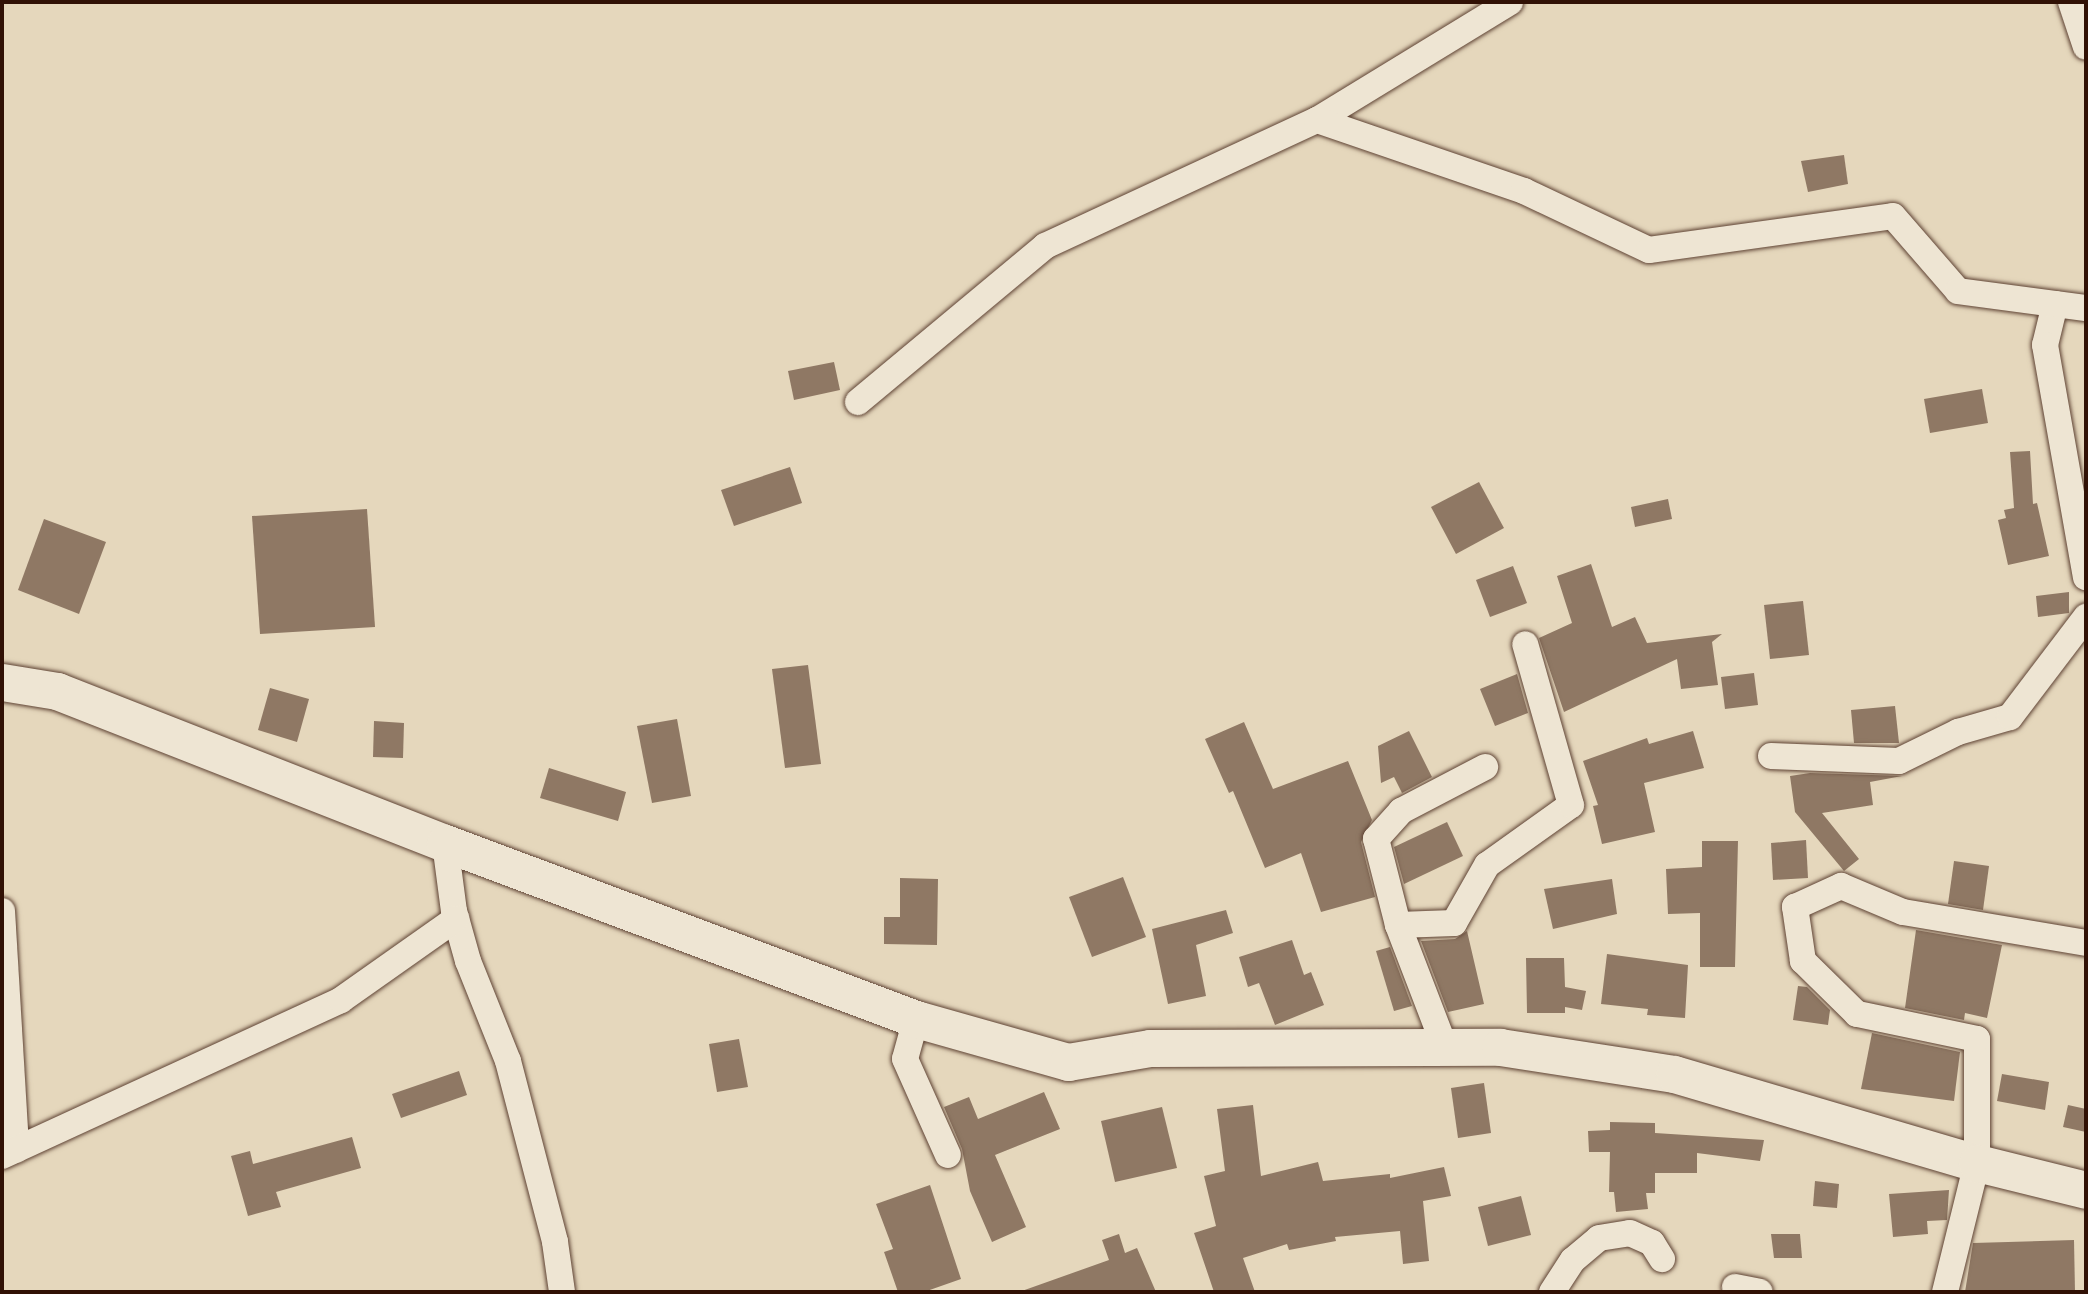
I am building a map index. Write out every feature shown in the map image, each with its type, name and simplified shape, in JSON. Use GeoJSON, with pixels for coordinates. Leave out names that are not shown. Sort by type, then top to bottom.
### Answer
{"type":"FeatureCollection","features":[{"type":"Feature","properties":{"kind":"main road"},"geometry":{"type":"LineString","coordinates":[[2,682],[57,691],[445,843],[916,1018],[1068,1062],[1150,1048],[1444,1045],[1500,1047],[1674,1074],[1977,1163],[2086,1190]]}},
{"type":"Feature","properties":{"kind":"street"},"geometry":{"type":"LineString","coordinates":[[858,402],[1045,246],[1317,120],[1510,2]]}},
{"type":"Feature","properties":{"kind":"street"},"geometry":{"type":"LineString","coordinates":[[2070,2],[2086,47]]}},
{"type":"Feature","properties":{"kind":"street"},"geometry":{"type":"LineString","coordinates":[[1317,120],[1524,191],[1649,250],[1893,216],[1958,291],[2086,307]]}},
{"type":"Feature","properties":{"kind":"street"},"geometry":{"type":"LineString","coordinates":[[2055,304],[2045,345],[2086,577]]}},
{"type":"Feature","properties":{"kind":"street"},"geometry":{"type":"LineString","coordinates":[[1771,756],[1899,761],[1958,732],[2010,717],[2086,617]]}},
{"type":"Feature","properties":{"kind":"street"},"geometry":{"type":"LineString","coordinates":[[1398,925],[1454,923],[1487,865],[1572,805],[1525,644]]}},
{"type":"Feature","properties":{"kind":"street"},"geometry":{"type":"LineString","coordinates":[[1444,1045],[1398,925],[1376,839],[1401,811],[1485,767]]}},
{"type":"Feature","properties":{"kind":"street"},"geometry":{"type":"LineString","coordinates":[[445,843],[456,919],[468,961],[508,1061],[555,1242],[562,1292]]}},
{"type":"Feature","properties":{"kind":"street"},"geometry":{"type":"LineString","coordinates":[[1945,1292],[1977,1163],[1977,1039],[1857,1014],[1803,961],[1795,907],[1841,886],[1903,912],[2086,943]]}},
{"type":"Feature","properties":{"kind":"street"},"geometry":{"type":"LineString","coordinates":[[2,911],[9,1153],[341,1000],[456,919]]}},
{"type":"Feature","properties":{"kind":"street"},"geometry":{"type":"LineString","coordinates":[[916,1018],[905,1059],[948,1155]]}},
{"type":"Feature","properties":{"kind":"street"},"geometry":{"type":"LineString","coordinates":[[1552,1292],[1573,1261],[1599,1238],[1630,1233],[1652,1243],[1662,1259]]}},
{"type":"Feature","properties":{"kind":"building"},"geometry":{"type":"Polygon","coordinates":[[[1844,155],[1848,184],[1808,192],[1801,161],[1844,155]]]}},
{"type":"Feature","properties":{"kind":"building"},"geometry":{"type":"Polygon","coordinates":[[[834,362],[840,390],[794,400],[788,371],[834,362]]]}},
{"type":"Feature","properties":{"kind":"building"},"geometry":{"type":"Polygon","coordinates":[[[1982,389],[1988,423],[1930,433],[1924,399],[1982,389]]]}},
{"type":"Feature","properties":{"kind":"building"},"geometry":{"type":"Polygon","coordinates":[[[2030,451],[2033,504],[2037,503],[2049,556],[2008,565],[1998,520],[2006,518],[2004,510],[2014,508],[2010,452],[2030,451]]]}},
{"type":"Feature","properties":{"kind":"building"},"geometry":{"type":"Polygon","coordinates":[[[790,467],[802,503],[734,526],[721,490],[790,467]]]}},
{"type":"Feature","properties":{"kind":"building"},"geometry":{"type":"Polygon","coordinates":[[[1479,482],[1504,528],[1456,554],[1431,507],[1479,482]]]}},
{"type":"Feature","properties":{"kind":"building"},"geometry":{"type":"Polygon","coordinates":[[[1668,499],[1672,519],[1635,527],[1631,507],[1668,499]]]}},
{"type":"Feature","properties":{"kind":"building"},"geometry":{"type":"Polygon","coordinates":[[[367,509],[375,627],[260,634],[252,516],[367,509]]]}},
{"type":"Feature","properties":{"kind":"building"},"geometry":{"type":"Polygon","coordinates":[[[44,519],[106,542],[79,614],[18,590],[44,519]]]}},
{"type":"Feature","properties":{"kind":"building"},"geometry":{"type":"Polygon","coordinates":[[[1591,564],[1612,627],[1635,617],[1647,643],[1722,634],[1712,642],[1718,685],[1681,689],[1677,659],[1564,712],[1539,638],[1572,623],[1557,576],[1591,564]]]}},
{"type":"Feature","properties":{"kind":"building"},"geometry":{"type":"Polygon","coordinates":[[[1513,566],[1527,603],[1490,617],[1476,580],[1513,566]]]}},
{"type":"Feature","properties":{"kind":"building"},"geometry":{"type":"Polygon","coordinates":[[[2069,592],[2069,613],[2038,617],[2036,596],[2069,592]]]}},
{"type":"Feature","properties":{"kind":"building"},"geometry":{"type":"Polygon","coordinates":[[[1803,601],[1809,655],[1770,659],[1764,605],[1803,601]]]}},
{"type":"Feature","properties":{"kind":"building"},"geometry":{"type":"Polygon","coordinates":[[[808,665],[821,764],[785,768],[772,669],[808,665]]]}},
{"type":"Feature","properties":{"kind":"building"},"geometry":{"type":"Polygon","coordinates":[[[1754,673],[1758,705],[1725,709],[1721,677],[1754,673]]]}},
{"type":"Feature","properties":{"kind":"building"},"geometry":{"type":"Polygon","coordinates":[[[1517,674],[1528,713],[1495,726],[1480,689],[1517,674]]]}},
{"type":"Feature","properties":{"kind":"building"},"geometry":{"type":"Polygon","coordinates":[[[270,688],[309,699],[297,742],[258,730],[270,688]]]}},
{"type":"Feature","properties":{"kind":"building"},"geometry":{"type":"Polygon","coordinates":[[[1895,706],[1899,743],[1854,743],[1851,710],[1895,706]]]}},
{"type":"Feature","properties":{"kind":"building"},"geometry":{"type":"Polygon","coordinates":[[[677,719],[691,796],[652,803],[637,726],[677,719]]]}},
{"type":"Feature","properties":{"kind":"building"},"geometry":{"type":"Polygon","coordinates":[[[374,721],[404,723],[403,758],[373,757],[374,721]]]}},
{"type":"Feature","properties":{"kind":"building"},"geometry":{"type":"Polygon","coordinates":[[[1244,722],[1273,789],[1348,761],[1372,820],[1361,842],[1375,897],[1321,912],[1301,853],[1265,868],[1233,791],[1229,793],[1205,739],[1244,722]]]}},
{"type":"Feature","properties":{"kind":"building"},"geometry":{"type":"Polygon","coordinates":[[[1409,731],[1432,777],[1402,793],[1394,777],[1381,783],[1378,746],[1409,731]]]}},
{"type":"Feature","properties":{"kind":"building"},"geometry":{"type":"Polygon","coordinates":[[[1693,731],[1704,768],[1644,783],[1655,832],[1602,844],[1593,806],[1598,805],[1583,761],[1647,738],[1649,744],[1693,731]]]}},
{"type":"Feature","properties":{"kind":"building"},"geometry":{"type":"Polygon","coordinates":[[[549,768],[626,792],[618,821],[540,798],[549,768]]]}},
{"type":"Feature","properties":{"kind":"building"},"geometry":{"type":"Polygon","coordinates":[[[1810,773],[1902,776],[1870,782],[1873,805],[1822,813],[1859,859],[1844,871],[1795,812],[1790,776],[1810,773]]]}},
{"type":"Feature","properties":{"kind":"building"},"geometry":{"type":"Polygon","coordinates":[[[1447,822],[1463,856],[1404,884],[1394,847],[1447,822]]]}},
{"type":"Feature","properties":{"kind":"building"},"geometry":{"type":"Polygon","coordinates":[[[1806,840],[1808,878],[1773,880],[1771,843],[1806,840]]]}},
{"type":"Feature","properties":{"kind":"building"},"geometry":{"type":"Polygon","coordinates":[[[1702,841],[1738,841],[1735,967],[1700,967],[1700,913],[1668,914],[1666,869],[1702,867],[1702,841]]]}},
{"type":"Feature","properties":{"kind":"building"},"geometry":{"type":"Polygon","coordinates":[[[1954,861],[1989,866],[1983,910],[1948,904],[1954,861]]]}},
{"type":"Feature","properties":{"kind":"building"},"geometry":{"type":"Polygon","coordinates":[[[1123,877],[1146,937],[1092,957],[1069,897],[1123,877]]]}},
{"type":"Feature","properties":{"kind":"building"},"geometry":{"type":"Polygon","coordinates":[[[900,878],[938,879],[937,945],[884,944],[884,917],[900,917],[900,878]]]}},
{"type":"Feature","properties":{"kind":"building"},"geometry":{"type":"Polygon","coordinates":[[[1612,879],[1617,914],[1553,929],[1544,889],[1612,879]]]}},
{"type":"Feature","properties":{"kind":"building"},"geometry":{"type":"Polygon","coordinates":[[[1226,910],[1233,933],[1196,945],[1206,996],[1168,1004],[1152,929],[1226,910]]]}},
{"type":"Feature","properties":{"kind":"building"},"geometry":{"type":"Polygon","coordinates":[[[1916,930],[2002,945],[1987,1018],[1965,1013],[1964,1020],[1905,1008],[1916,930]]]}},
{"type":"Feature","properties":{"kind":"building"},"geometry":{"type":"Polygon","coordinates":[[[1467,931],[1484,1004],[1448,1012],[1421,941],[1455,939],[1467,931]]]}},
{"type":"Feature","properties":{"kind":"building"},"geometry":{"type":"Polygon","coordinates":[[[1292,940],[1304,975],[1311,972],[1324,1005],[1275,1025],[1259,983],[1248,987],[1239,957],[1292,940]]]}},
{"type":"Feature","properties":{"kind":"building"},"geometry":{"type":"Polygon","coordinates":[[[1390,947],[1412,1006],[1394,1011],[1376,951],[1390,947]]]}},
{"type":"Feature","properties":{"kind":"building"},"geometry":{"type":"Polygon","coordinates":[[[1607,954],[1688,965],[1685,1018],[1647,1015],[1648,1009],[1601,1004],[1607,954]]]}},
{"type":"Feature","properties":{"kind":"building"},"geometry":{"type":"Polygon","coordinates":[[[1526,958],[1564,958],[1565,987],[1586,991],[1582,1010],[1565,1007],[1565,1013],[1527,1013],[1526,958]]]}},
{"type":"Feature","properties":{"kind":"building"},"geometry":{"type":"Polygon","coordinates":[[[1798,986],[1807,987],[1830,1010],[1828,1025],[1793,1020],[1798,986]]]}},
{"type":"Feature","properties":{"kind":"building"},"geometry":{"type":"Polygon","coordinates":[[[1872,1033],[1960,1052],[1954,1101],[1861,1089],[1872,1033]]]}},
{"type":"Feature","properties":{"kind":"building"},"geometry":{"type":"Polygon","coordinates":[[[739,1039],[748,1087],[717,1092],[709,1044],[739,1039]]]}},
{"type":"Feature","properties":{"kind":"building"},"geometry":{"type":"Polygon","coordinates":[[[459,1071],[467,1095],[401,1118],[392,1094],[459,1071]]]}},
{"type":"Feature","properties":{"kind":"building"},"geometry":{"type":"Polygon","coordinates":[[[2002,1074],[2049,1082],[2045,1110],[1997,1101],[2002,1074]]]}},
{"type":"Feature","properties":{"kind":"building"},"geometry":{"type":"Polygon","coordinates":[[[1484,1083],[1491,1133],[1458,1138],[1451,1088],[1484,1083]]]}},
{"type":"Feature","properties":{"kind":"building"},"geometry":{"type":"Polygon","coordinates":[[[1044,1092],[1060,1129],[995,1155],[1026,1227],[992,1242],[970,1191],[962,1149],[944,1107],[969,1097],[978,1119],[1044,1092]]]}},
{"type":"Feature","properties":{"kind":"building"},"geometry":{"type":"Polygon","coordinates":[[[1253,1105],[1261,1176],[1318,1162],[1323,1181],[1390,1174],[1390,1178],[1444,1167],[1451,1196],[1423,1201],[1429,1261],[1403,1264],[1400,1231],[1335,1237],[1336,1241],[1289,1250],[1287,1244],[1243,1258],[1255,1292],[1214,1292],[1194,1233],[1216,1226],[1204,1176],[1225,1171],[1217,1109],[1253,1105]]]}},
{"type":"Feature","properties":{"kind":"building"},"geometry":{"type":"Polygon","coordinates":[[[2068,1105],[2086,1109],[2086,1132],[2063,1127],[2068,1105]]]}},
{"type":"Feature","properties":{"kind":"building"},"geometry":{"type":"Polygon","coordinates":[[[1162,1107],[1177,1168],[1115,1182],[1101,1121],[1162,1107]]]}},
{"type":"Feature","properties":{"kind":"building"},"geometry":{"type":"Polygon","coordinates":[[[1610,1122],[1655,1123],[1655,1133],[1764,1140],[1760,1161],[1697,1153],[1697,1173],[1655,1173],[1655,1193],[1646,1193],[1648,1209],[1616,1212],[1614,1192],[1609,1192],[1610,1152],[1589,1152],[1588,1131],[1610,1130],[1610,1122]]]}},
{"type":"Feature","properties":{"kind":"building"},"geometry":{"type":"Polygon","coordinates":[[[352,1137],[361,1168],[276,1192],[281,1207],[248,1216],[231,1156],[250,1151],[253,1164],[352,1137]]]}},
{"type":"Feature","properties":{"kind":"building"},"geometry":{"type":"Polygon","coordinates":[[[1815,1181],[1839,1184],[1837,1208],[1813,1206],[1815,1181]]]}},
{"type":"Feature","properties":{"kind":"building"},"geometry":{"type":"Polygon","coordinates":[[[930,1185],[961,1279],[924,1292],[898,1292],[884,1252],[893,1249],[876,1204],[930,1185]]]}},
{"type":"Feature","properties":{"kind":"building"},"geometry":{"type":"Polygon","coordinates":[[[1949,1190],[1947,1220],[1927,1221],[1928,1234],[1893,1237],[1889,1194],[1949,1190]]]}},
{"type":"Feature","properties":{"kind":"building"},"geometry":{"type":"Polygon","coordinates":[[[1521,1196],[1531,1235],[1488,1246],[1478,1207],[1521,1196]]]}},
{"type":"Feature","properties":{"kind":"building"},"geometry":{"type":"Polygon","coordinates":[[[1119,1234],[1125,1253],[1137,1248],[1156,1292],[1019,1292],[1109,1260],[1102,1240],[1119,1234]]]}},
{"type":"Feature","properties":{"kind":"building"},"geometry":{"type":"Polygon","coordinates":[[[1771,1234],[1800,1234],[1802,1258],[1774,1258],[1771,1234]]]}},
{"type":"Feature","properties":{"kind":"building"},"geometry":{"type":"Polygon","coordinates":[[[2074,1240],[2075,1292],[1965,1292],[1973,1243],[2074,1240]]]}}]}
